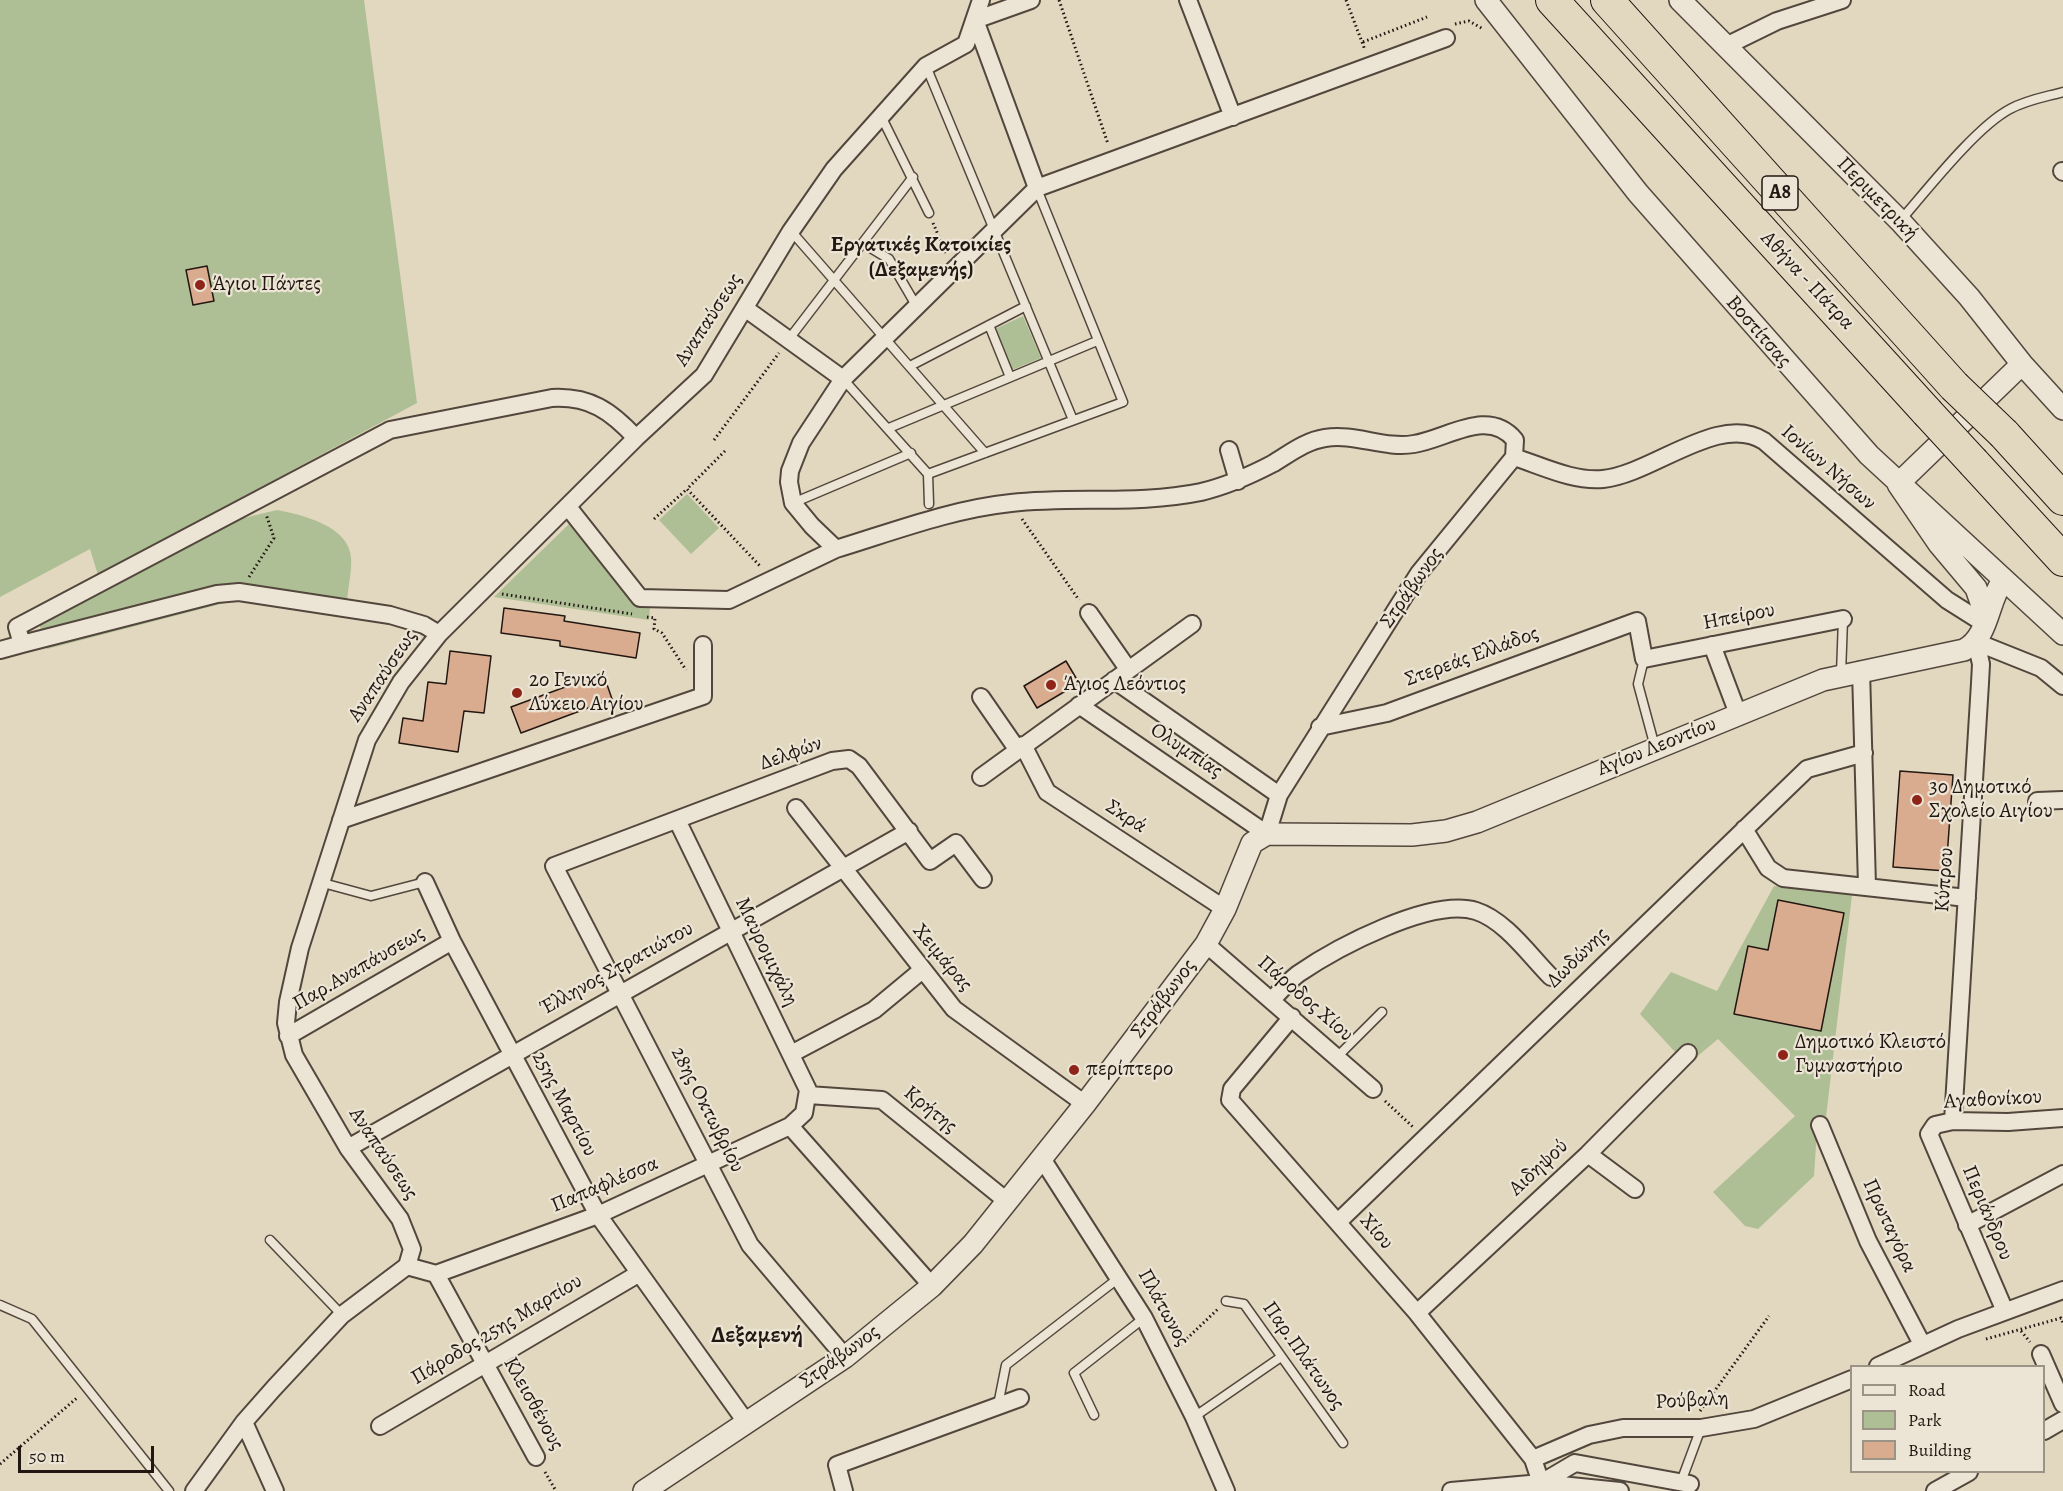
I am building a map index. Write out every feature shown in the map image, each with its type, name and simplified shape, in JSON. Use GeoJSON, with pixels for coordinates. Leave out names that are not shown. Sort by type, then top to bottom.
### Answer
{"type":"FeatureCollection","features":[{"type":"Feature","properties":{"kind":"highway","name":"Αθήνα - Πάτρα"},"geometry":{"type":"LineString","coordinates":[[1552,0],[2063,560]]}},
{"type":"Feature","properties":{"kind":"highway","name":"Αθήνα - Πάτρα"},"geometry":{"type":"LineString","coordinates":[[1607,0],[1954,386],[2004,434],[2063,499]]}},
{"type":"Feature","properties":{"kind":"street","name":"Αναπαύσεως"},"geometry":{"type":"LineString","coordinates":[[407,1266],[412,1249],[400,1219],[348,1148],[294,1055],[288,1036],[288,1002],[300,948],[323,883],[367,740],[401,682],[439,634],[636,438],[704,375],[746,309],[791,231],[834,169],[926,66],[966,44],[981,0]]}},
{"type":"Feature","properties":{"kind":"street"},"geometry":{"type":"LineString","coordinates":[[1031,0],[975,20],[1037,188]]}},
{"type":"Feature","properties":{"kind":"street"},"geometry":{"type":"LineString","coordinates":[[1188,0],[1233,117]]}},
{"type":"Feature","properties":{"kind":"street","name":"Βοστίτσας"},"geometry":{"type":"LineString","coordinates":[[1486,0],[1638,193],[1812,393],[1898,484],[2063,634]]}},
{"type":"Feature","properties":{"kind":"street","name":"Περιμετρική"},"geometry":{"type":"LineString","coordinates":[[1680,0],[1900,221],[1969,297],[2022,364],[2063,408]]}},
{"type":"Feature","properties":{"kind":"street"},"geometry":{"type":"LineString","coordinates":[[1726,46],[1778,21],[1842,0]]}},
{"type":"Feature","properties":{"kind":"street"},"geometry":{"type":"LineString","coordinates":[[836,549],[812,526],[793,503],[790,471],[801,443],[843,379],[1037,188],[1371,66],[1449,32]]}},
{"type":"Feature","properties":{"kind":"street"},"geometry":{"type":"LineString","coordinates":[[746,309],[843,379]]}},
{"type":"Feature","properties":{"kind":"street"},"geometry":{"type":"LineString","coordinates":[[1982,627],[1976,588],[1939,544],[1898,484],[2022,364]]}},
{"type":"Feature","properties":{"kind":"street"},"geometry":{"type":"LineString","coordinates":[[22,644],[17,627],[390,430],[552,398],[580,399],[599,405],[618,418],[636,438]]}},
{"type":"Feature","properties":{"kind":"street"},"geometry":{"type":"LineString","coordinates":[[568,507],[640,598],[729,600],[836,549],[913,525],[1010,503],[1150,499],[1200,492],[1239,481],[1308,443],[1332,437],[1405,445],[1427,442],[1471,427],[1497,426],[1505,428],[1515,440],[1514,457]]}},
{"type":"Feature","properties":{"kind":"street","name":"Ιονίων Νήσων"},"geometry":{"type":"LineString","coordinates":[[1514,457],[1577,477],[1605,479],[1638,471],[1716,436],[1749,433],[1764,441],[1947,600],[2063,686]]}},
{"type":"Feature","properties":{"kind":"street"},"geometry":{"type":"LineString","coordinates":[[1229,450],[1239,481]]}},
{"type":"Feature","properties":{"kind":"street","name":"Στράβωνος"},"geometry":{"type":"LineString","coordinates":[[644,1491],[845,1357],[932,1286],[973,1244],[1086,1104],[1206,944],[1225,909],[1248,849],[1252,843],[1267,834],[1279,795],[1320,727],[1419,573],[1514,457]]}},
{"type":"Feature","properties":{"kind":"street"},"geometry":{"type":"LineString","coordinates":[[1982,627],[1994,592],[2003,580]]}},
{"type":"Feature","properties":{"kind":"street"},"geometry":{"type":"LineString","coordinates":[[0,650],[217,594],[239,592],[390,615],[424,625],[439,634]]}},
{"type":"Feature","properties":{"kind":"street"},"geometry":{"type":"LineString","coordinates":[[1089,613],[1128,669]]}},
{"type":"Feature","properties":{"kind":"street","name":"Ηπείρου"},"geometry":{"type":"LineString","coordinates":[[1644,659],[1843,619]]}},
{"type":"Feature","properties":{"kind":"street","name":"Στερεάς Ελλάδος"},"geometry":{"type":"LineString","coordinates":[[1320,727],[1386,713],[1637,621],[1644,659]]}},
{"type":"Feature","properties":{"kind":"street"},"geometry":{"type":"LineString","coordinates":[[981,777],[1192,624]]}},
{"type":"Feature","properties":{"kind":"street","name":"Αγίου Λεοντίου"},"geometry":{"type":"LineString","coordinates":[[1267,834],[1412,835],[1446,831],[1477,822],[1655,747],[1841,675],[1959,652],[1982,627]]}},
{"type":"Feature","properties":{"kind":"street","name":"Κύπρου"},"geometry":{"type":"LineString","coordinates":[[1953,1121],[1982,627]]}},
{"type":"Feature","properties":{"kind":"street"},"geometry":{"type":"LineString","coordinates":[[341,820],[703,696],[703,645]]}},
{"type":"Feature","properties":{"kind":"street"},"geometry":{"type":"LineString","coordinates":[[1712,645],[1738,714]]}},
{"type":"Feature","properties":{"kind":"street"},"geometry":{"type":"LineString","coordinates":[[1861,670],[1868,886]]}},
{"type":"Feature","properties":{"kind":"street"},"geometry":{"type":"LineString","coordinates":[[1114,680],[1279,795]]}},
{"type":"Feature","properties":{"kind":"street","name":"Σκρά"},"geometry":{"type":"LineString","coordinates":[[981,698],[1020,747],[1047,792],[1225,909]]}},
{"type":"Feature","properties":{"kind":"street","name":"Ολυμπίας"},"geometry":{"type":"LineString","coordinates":[[1079,705],[1267,834]]}},
{"type":"Feature","properties":{"kind":"street","name":"Δωδώνης"},"geometry":{"type":"LineString","coordinates":[[1338,1222],[1807,769],[1864,753]]}},
{"type":"Feature","properties":{"kind":"street","name":"Δελφών"},"geometry":{"type":"LineString","coordinates":[[554,866],[832,761],[849,759],[860,766],[930,861],[956,843],[983,879]]}},
{"type":"Feature","properties":{"kind":"street"},"geometry":{"type":"LineString","coordinates":[[2037,801],[2063,800]]}},
{"type":"Feature","properties":{"kind":"street","name":"Χειμάρας"},"geometry":{"type":"LineString","coordinates":[[796,808],[921,970],[954,1009],[1086,1104]]}},
{"type":"Feature","properties":{"kind":"street","name":"Μαυρομιχάλη"},"geometry":{"type":"LineString","coordinates":[[677,820],[808,1090],[808,1100]]}},
{"type":"Feature","properties":{"kind":"street"},"geometry":{"type":"LineString","coordinates":[[1744,829],[1773,874],[1783,878],[1967,898]]}},
{"type":"Feature","properties":{"kind":"street","name":"Έλληνος Στρατιώτου"},"geometry":{"type":"LineString","coordinates":[[348,1148],[909,831]]}},
{"type":"Feature","properties":{"kind":"street","name":"28ης Οκτωβρίου"},"geometry":{"type":"LineString","coordinates":[[554,866],[710,1163],[750,1245],[845,1357]]}},
{"type":"Feature","properties":{"kind":"street","name":"25ης Μαρτίου"},"geometry":{"type":"LineString","coordinates":[[425,882],[452,941],[598,1215],[746,1422]]}},
{"type":"Feature","properties":{"kind":"street"},"geometry":{"type":"LineString","coordinates":[[1272,1000],[1296,975],[1341,948],[1417,916],[1445,908],[1475,911],[1492,920],[1551,977]]}},
{"type":"Feature","properties":{"kind":"street","name":"Παρ.Αναπάυσεως"},"geometry":{"type":"LineString","coordinates":[[288,1036],[452,941]]}},
{"type":"Feature","properties":{"kind":"street","name":"Πάροδος Χίου"},"geometry":{"type":"LineString","coordinates":[[1206,944],[1373,1089]]}},
{"type":"Feature","properties":{"kind":"street"},"geometry":{"type":"LineString","coordinates":[[791,1054],[874,1010],[921,970]]}},
{"type":"Feature","properties":{"kind":"street","name":"Χίου"},"geometry":{"type":"LineString","coordinates":[[1292,1017],[1232,1089],[1230,1100],[1417,1313],[1533,1459],[1541,1483]]}},
{"type":"Feature","properties":{"kind":"street","name":"Αιδηψού"},"geometry":{"type":"LineString","coordinates":[[1417,1313],[1588,1154],[1688,1053]]}},
{"type":"Feature","properties":{"kind":"street","name":"Παπαφλέσσα"},"geometry":{"type":"LineString","coordinates":[[436,1274],[598,1215],[790,1126],[804,1113],[808,1100]]}},
{"type":"Feature","properties":{"kind":"street","name":"Κρήτης"},"geometry":{"type":"LineString","coordinates":[[808,1100],[882,1100],[1008,1202]]}},
{"type":"Feature","properties":{"kind":"street","name":"Αγαθονίκου"},"geometry":{"type":"LineString","coordinates":[[1929,1134],[1935,1125],[1953,1121],[2008,1122],[2063,1118]]}},
{"type":"Feature","properties":{"kind":"street","name":"Πρωταγόρα"},"geometry":{"type":"LineString","coordinates":[[1820,1125],[1868,1241],[1922,1344]]}},
{"type":"Feature","properties":{"kind":"street"},"geometry":{"type":"LineString","coordinates":[[790,1126],[932,1286]]}},
{"type":"Feature","properties":{"kind":"street","name":"Περιάνδρου"},"geometry":{"type":"LineString","coordinates":[[1929,1134],[2004,1309]]}},
{"type":"Feature","properties":{"kind":"street"},"geometry":{"type":"LineString","coordinates":[[1588,1154],[1635,1189]]}},
{"type":"Feature","properties":{"kind":"street","name":"Πλάτωνος"},"geometry":{"type":"LineString","coordinates":[[1041,1157],[1120,1277],[1144,1318],[1194,1417],[1226,1491]]}},
{"type":"Feature","properties":{"kind":"street"},"geometry":{"type":"LineString","coordinates":[[1967,1225],[2063,1174]]}},
{"type":"Feature","properties":{"kind":"street"},"geometry":{"type":"LineString","coordinates":[[194,1491],[244,1422],[342,1315],[407,1266],[436,1274]]}},
{"type":"Feature","properties":{"kind":"street","name":"Κλεισθένους"},"geometry":{"type":"LineString","coordinates":[[436,1274],[536,1457]]}},
{"type":"Feature","properties":{"kind":"street","name":"Πάροδος 25ης Μαρτίου"},"geometry":{"type":"LineString","coordinates":[[380,1426],[638,1274]]}},
{"type":"Feature","properties":{"kind":"street"},"geometry":{"type":"LineString","coordinates":[[1880,1365],[1922,1344],[2004,1309],[2063,1290]]}},
{"type":"Feature","properties":{"kind":"street"},"geometry":{"type":"LineString","coordinates":[[2041,1354],[2063,1404]]}},
{"type":"Feature","properties":{"kind":"street","name":"Ρούβαλη"},"geometry":{"type":"LineString","coordinates":[[1533,1459],[1589,1434],[1623,1428],[1695,1427],[1754,1419],[1850,1379]]}},
{"type":"Feature","properties":{"kind":"street"},"geometry":{"type":"LineString","coordinates":[[844,1491],[837,1465],[1020,1398]]}},
{"type":"Feature","properties":{"kind":"street"},"geometry":{"type":"LineString","coordinates":[[2045,1430],[2063,1420]]}},
{"type":"Feature","properties":{"kind":"street"},"geometry":{"type":"LineString","coordinates":[[244,1422],[275,1491]]}},
{"type":"Feature","properties":{"kind":"street"},"geometry":{"type":"LineString","coordinates":[[1541,1483],[1575,1462],[1686,1483]]}},
{"type":"Feature","properties":{"kind":"street"},"geometry":{"type":"LineString","coordinates":[[1935,1491],[1967,1473]]}},
{"type":"Feature","properties":{"kind":"street"},"geometry":{"type":"LineString","coordinates":[[1454,1491],[1541,1483],[1620,1491]]}},
{"type":"Feature","properties":{"kind":"lane"},"geometry":{"type":"LineString","coordinates":[[926,66],[1073,420]]}},
{"type":"Feature","properties":{"kind":"lane"},"geometry":{"type":"LineString","coordinates":[[1900,221],[1960,154],[2001,114],[2028,101],[2063,92]]}},
{"type":"Feature","properties":{"kind":"lane"},"geometry":{"type":"LineString","coordinates":[[881,116],[929,213]]}},
{"type":"Feature","properties":{"kind":"lane"},"geometry":{"type":"LineString","coordinates":[[789,339],[836,281],[913,177]]}},
{"type":"Feature","properties":{"kind":"lane"},"geometry":{"type":"LineString","coordinates":[[928,474],[1123,402],[1037,188]]}},
{"type":"Feature","properties":{"kind":"lane"},"geometry":{"type":"LineString","coordinates":[[791,231],[986,453]]}},
{"type":"Feature","properties":{"kind":"lane"},"geometry":{"type":"LineString","coordinates":[[864,243],[890,259],[917,306]]}},
{"type":"Feature","properties":{"kind":"lane"},"geometry":{"type":"LineString","coordinates":[[910,366],[1026,306]]}},
{"type":"Feature","properties":{"kind":"lane"},"geometry":{"type":"LineString","coordinates":[[988,325],[1010,377]]}},
{"type":"Feature","properties":{"kind":"lane"},"geometry":{"type":"LineString","coordinates":[[889,428],[1097,341]]}},
{"type":"Feature","properties":{"kind":"lane"},"geometry":{"type":"LineString","coordinates":[[843,379],[928,474],[929,504]]}},
{"type":"Feature","properties":{"kind":"lane"},"geometry":{"type":"LineString","coordinates":[[793,503],[911,453]]}},
{"type":"Feature","properties":{"kind":"lane"},"geometry":{"type":"LineString","coordinates":[[1841,675],[1843,619]]}},
{"type":"Feature","properties":{"kind":"lane"},"geometry":{"type":"LineString","coordinates":[[1644,659],[1638,684],[1655,747]]}},
{"type":"Feature","properties":{"kind":"lane","name":"25ης Μαρτίου"},"geometry":{"type":"LineString","coordinates":[[323,883],[371,896],[425,882]]}},
{"type":"Feature","properties":{"kind":"lane"},"geometry":{"type":"LineString","coordinates":[[1337,1057],[1382,1012]]}},
{"type":"Feature","properties":{"kind":"lane"},"geometry":{"type":"LineString","coordinates":[[270,1240],[342,1315]]}},
{"type":"Feature","properties":{"kind":"lane"},"geometry":{"type":"LineString","coordinates":[[998,1407],[1005,1365],[1120,1277]]}},
{"type":"Feature","properties":{"kind":"lane","name":"Παρ.Πλάτωνος"},"geometry":{"type":"LineString","coordinates":[[1226,1301],[1244,1304],[1343,1443]]}},
{"type":"Feature","properties":{"kind":"lane"},"geometry":{"type":"LineString","coordinates":[[0,1305],[32,1319],[86,1390],[169,1491]]}},
{"type":"Feature","properties":{"kind":"lane"},"geometry":{"type":"LineString","coordinates":[[1094,1415],[1074,1373],[1144,1318]]}},
{"type":"Feature","properties":{"kind":"lane"},"geometry":{"type":"LineString","coordinates":[[1194,1417],[1281,1357]]}},
{"type":"Feature","properties":{"kind":"lane"},"geometry":{"type":"LineString","coordinates":[[1686,1483],[1695,1427]]}},
{"type":"Feature","properties":{"kind":"path"},"geometry":{"type":"LineString","coordinates":[[1059,0],[1114,160]]}},
{"type":"Feature","properties":{"kind":"path"},"geometry":{"type":"LineString","coordinates":[[1346,0],[1371,66]]}},
{"type":"Feature","properties":{"kind":"path"},"geometry":{"type":"LineString","coordinates":[[1363,42],[1427,17]]}},
{"type":"Feature","properties":{"kind":"path"},"geometry":{"type":"LineString","coordinates":[[1449,32],[1469,21],[1499,38],[1514,33]]}},
{"type":"Feature","properties":{"kind":"path"},"geometry":{"type":"LineString","coordinates":[[929,213],[954,270]]}},
{"type":"Feature","properties":{"kind":"path"},"geometry":{"type":"LineString","coordinates":[[714,440],[789,339]]}},
{"type":"Feature","properties":{"kind":"path"},"geometry":{"type":"LineString","coordinates":[[654,519],[725,451]]}},
{"type":"Feature","properties":{"kind":"path"},"geometry":{"type":"LineString","coordinates":[[687,489],[773,580]]}},
{"type":"Feature","properties":{"kind":"path"},"geometry":{"type":"LineString","coordinates":[[239,592],[274,538],[261,498]]}},
{"type":"Feature","properties":{"kind":"path"},"geometry":{"type":"LineString","coordinates":[[1024,523],[1089,613]]}},
{"type":"Feature","properties":{"kind":"path"},"geometry":{"type":"LineString","coordinates":[[482,593],[655,618],[654,629],[662,633],[703,696]]}},
{"type":"Feature","properties":{"kind":"path"},"geometry":{"type":"LineString","coordinates":[[1373,1089],[1424,1138]]}},
{"type":"Feature","properties":{"kind":"path"},"geometry":{"type":"LineString","coordinates":[[1166,1359],[1226,1301]]}},
{"type":"Feature","properties":{"kind":"path"},"geometry":{"type":"LineString","coordinates":[[1695,1427],[1769,1316]]}},
{"type":"Feature","properties":{"kind":"path"},"geometry":{"type":"LineString","coordinates":[[1978,1341],[2061,1318],[2063,1323]]}},
{"type":"Feature","properties":{"kind":"path"},"geometry":{"type":"LineString","coordinates":[[0,1464],[86,1390]]}},
{"type":"Feature","properties":{"kind":"path","name":"Κλεισθένους"},"geometry":{"type":"LineString","coordinates":[[536,1457],[556,1491]]}},
{"type":"Feature","properties":{"kind":"green space"},"geometry":{"type":"Polygon","coordinates":[[[0,0],[364,0],[417,403],[98,575],[90,549],[0,597],[0,0]]]}},
{"type":"Feature","properties":{"kind":"green space"},"geometry":{"type":"Polygon","coordinates":[[[1023,316],[1041,358],[1012,370],[995,329],[1023,316]]]}},
{"type":"Feature","properties":{"kind":"green space"},"geometry":{"type":"Polygon","coordinates":[[[687,494],[719,528],[691,554],[659,520],[687,494]]]}},
{"type":"Feature","properties":{"kind":"green space"},"geometry":{"type":"Polygon","coordinates":[[[277,510],[323,524],[342,538],[351,558],[347,601],[236,600],[47,649],[39,623],[231,521],[277,510]]]}},
{"type":"Feature","properties":{"kind":"green space"},"geometry":{"type":"Polygon","coordinates":[[[569,524],[633,604],[650,608],[649,620],[494,597],[569,524]]]}},
{"type":"Feature","properties":{"kind":"green space","name":"Δημοτικό Κλειστό Γυμναστήριο"},"geometry":{"type":"Polygon","coordinates":[[[1774,886],[1852,895],[1825,1126],[1817,1130],[1814,1176],[1758,1229],[1745,1226],[1713,1192],[1795,1116],[1718,1039],[1687,1065],[1640,1014],[1671,972],[1717,991],[1774,886]]]}},
{"type":"Feature","properties":{"kind":"building","name":"Άγιοι Πάντες"},"geometry":{"type":"Polygon","coordinates":[[[207,266],[214,301],[193,305],[186,270],[207,266]]]}},
{"type":"Feature","properties":{"kind":"building"},"geometry":{"type":"Polygon","coordinates":[[[504,608],[565,616],[564,621],[640,633],[636,658],[560,646],[560,641],[501,633],[504,608]]]}},
{"type":"Feature","properties":{"kind":"building"},"geometry":{"type":"Polygon","coordinates":[[[450,651],[491,656],[484,713],[464,711],[458,752],[399,743],[403,718],[423,721],[428,682],[446,684],[450,651]]]}},
{"type":"Feature","properties":{"kind":"building","name":"Άγιος Λεόντιος"},"geometry":{"type":"Polygon","coordinates":[[[1066,661],[1079,683],[1037,708],[1024,686],[1066,661]]]}},
{"type":"Feature","properties":{"kind":"building"},"geometry":{"type":"Polygon","coordinates":[[[603,673],[612,699],[521,733],[511,707],[603,673]]]}},
{"type":"Feature","properties":{"kind":"building"},"geometry":{"type":"Polygon","coordinates":[[[1900,771],[1953,775],[1946,871],[1893,867],[1900,771]]]}},
{"type":"Feature","properties":{"kind":"building"},"geometry":{"type":"Polygon","coordinates":[[[1778,900],[1844,913],[1821,1031],[1734,1014],[1748,946],[1768,950],[1778,900]]]}},
{"type":"Feature","properties":{"kind":"place","name":"Άγιοι Πάντες"},"geometry":{"type":"Point","coordinates":[200,285]}},
{"type":"Feature","properties":{"kind":"place","name":"Άγιος Λεόντιος"},"geometry":{"type":"Point","coordinates":[1051,685]}},
{"type":"Feature","properties":{"kind":"place","name":"2ο Γενικό Λύκειο Αιγίου"},"geometry":{"type":"Point","coordinates":[517,693]}},
{"type":"Feature","properties":{"kind":"place","name":"3ο Δημοτικό Σχολείο Αιγίου"},"geometry":{"type":"Point","coordinates":[1917,800]}},
{"type":"Feature","properties":{"kind":"place","name":"Δημοτικό Κλειστό Γυμναστήριο"},"geometry":{"type":"Point","coordinates":[1783,1055]}},
{"type":"Feature","properties":{"kind":"place","name":"περίπτερο"},"geometry":{"type":"Point","coordinates":[1074,1070]}},
{"type":"Feature","properties":{"kind":"district","name":"Εργατικές Κατοικίες (Δεξαμενής)"},"geometry":{"type":"Point","coordinates":[921,258]}},
{"type":"Feature","properties":{"kind":"district","name":"Δεξαμενή"},"geometry":{"type":"Point","coordinates":[757,1336]}}]}
